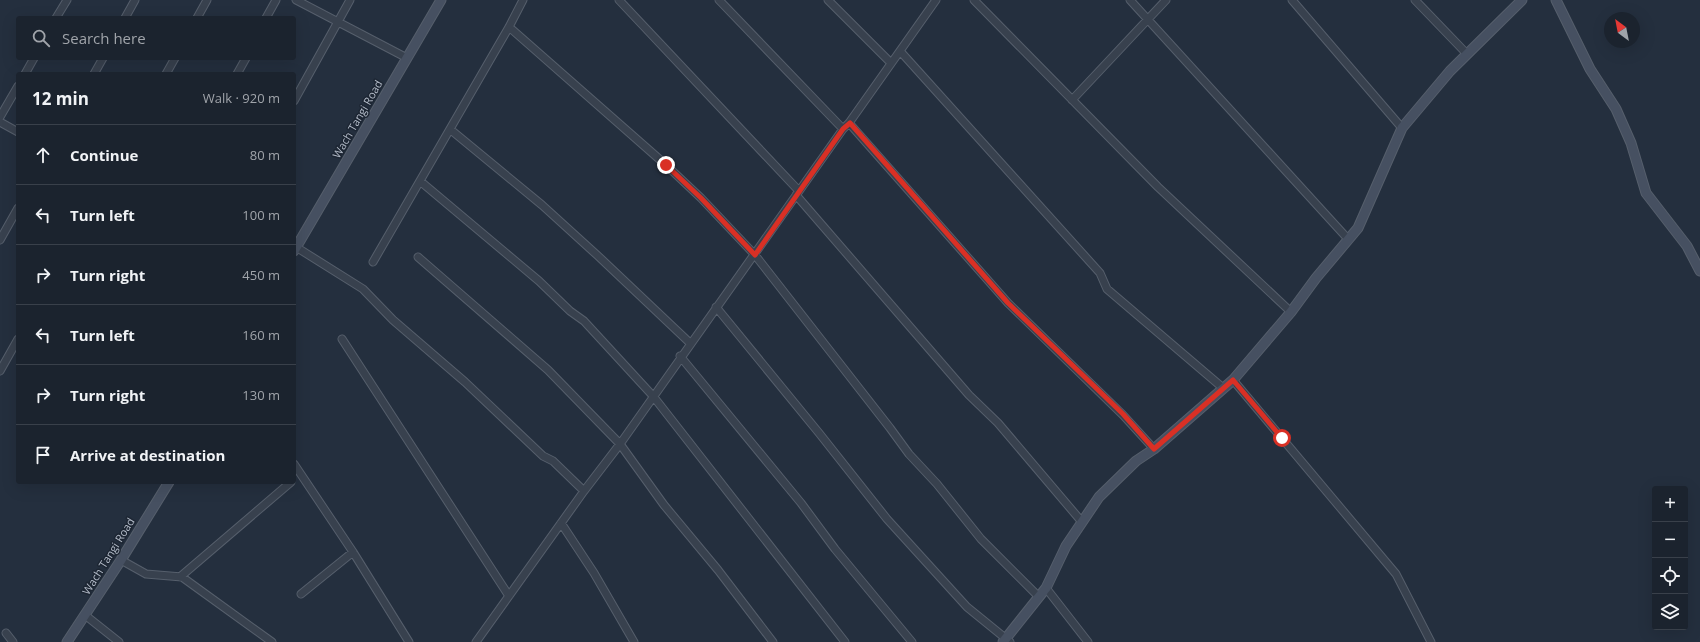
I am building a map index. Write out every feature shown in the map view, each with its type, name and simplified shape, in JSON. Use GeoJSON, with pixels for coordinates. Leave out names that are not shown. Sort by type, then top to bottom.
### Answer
{"type":"FeatureCollection","features":[{"type":"Feature","properties":{"kind":"street"},"geometry":{"type":"LineString","coordinates":[[57,16],[67,0]]}},
{"type":"Feature","properties":{"kind":"street"},"geometry":{"type":"LineString","coordinates":[[126,16],[136,0]]}},
{"type":"Feature","properties":{"kind":"street"},"geometry":{"type":"LineString","coordinates":[[198,16],[207,0]]}},
{"type":"Feature","properties":{"kind":"street"},"geometry":{"type":"LineString","coordinates":[[267,16],[276,0]]}},
{"type":"Feature","properties":{"kind":"street"},"geometry":{"type":"LineString","coordinates":[[296,0],[407,58]]}},
{"type":"Feature","properties":{"kind":"street"},"geometry":{"type":"LineString","coordinates":[[296,97],[350,0]]}},
{"type":"Feature","properties":{"kind":"street","name":"Wach Tangi Road"},"geometry":{"type":"LineString","coordinates":[[296,247],[441,0]]}},
{"type":"Feature","properties":{"kind":"street"},"geometry":{"type":"LineString","coordinates":[[373,262],[509,27],[523,0]]}},
{"type":"Feature","properties":{"kind":"street"},"geometry":{"type":"LineString","coordinates":[[619,0],[797,193],[964,389],[998,423],[1082,522]]}},
{"type":"Feature","properties":{"kind":"street"},"geometry":{"type":"LineString","coordinates":[[720,0],[843,129]]}},
{"type":"Feature","properties":{"kind":"street"},"geometry":{"type":"LineString","coordinates":[[828,0],[891,63]]}},
{"type":"Feature","properties":{"kind":"street"},"geometry":{"type":"LineString","coordinates":[[476,642],[584,491],[620,444],[680,356],[755,255],[843,129],[850,123],[936,0]]}},
{"type":"Feature","properties":{"kind":"street"},"geometry":{"type":"LineString","coordinates":[[974,0],[1158,187],[1291,312]]}},
{"type":"Feature","properties":{"kind":"street"},"geometry":{"type":"LineString","coordinates":[[1130,0],[1348,239]]}},
{"type":"Feature","properties":{"kind":"street"},"geometry":{"type":"LineString","coordinates":[[1072,100],[1166,0]]}},
{"type":"Feature","properties":{"kind":"street"},"geometry":{"type":"LineString","coordinates":[[1292,0],[1402,128]]}},
{"type":"Feature","properties":{"kind":"street"},"geometry":{"type":"LineString","coordinates":[[1415,0],[1467,54]]}},
{"type":"Feature","properties":{"kind":"street"},"geometry":{"type":"LineString","coordinates":[[716,308],[819,432],[887,519],[967,607],[1007,641],[1046,588],[1066,546],[1099,497],[1136,461],[1154,449],[1233,380],[1291,312],[1316,278],[1358,228],[1402,128],[1450,71],[1522,0]]}},
{"type":"Feature","properties":{"kind":"street"},"geometry":{"type":"LineString","coordinates":[[1556,0],[1590,69],[1616,109],[1631,143],[1646,193],[1686,246],[1700,272]]}},
{"type":"Feature","properties":{"kind":"street"},"geometry":{"type":"LineString","coordinates":[[509,27],[666,165],[701,198],[755,255],[890,428],[908,454],[937,484],[981,539],[1039,597]]}},
{"type":"Feature","properties":{"kind":"street"},"geometry":{"type":"LineString","coordinates":[[900,51],[1100,273],[1107,289],[1223,388]]}},
{"type":"Feature","properties":{"kind":"street"},"geometry":{"type":"LineString","coordinates":[[26,72],[33,60]]}},
{"type":"Feature","properties":{"kind":"street"},"geometry":{"type":"LineString","coordinates":[[95,72],[102,60]]}},
{"type":"Feature","properties":{"kind":"street"},"geometry":{"type":"LineString","coordinates":[[167,72],[174,60]]}},
{"type":"Feature","properties":{"kind":"street"},"geometry":{"type":"LineString","coordinates":[[238,72],[245,60]]}},
{"type":"Feature","properties":{"kind":"street"},"geometry":{"type":"LineString","coordinates":[[0,117],[16,89]]}},
{"type":"Feature","properties":{"kind":"street"},"geometry":{"type":"LineString","coordinates":[[0,122],[16,131]]}},
{"type":"Feature","properties":{"kind":"street"},"geometry":{"type":"LineString","coordinates":[[850,123],[1008,303],[1123,414],[1154,449]]}},
{"type":"Feature","properties":{"kind":"street"},"geometry":{"type":"LineString","coordinates":[[450,130],[547,210],[690,343]]}},
{"type":"Feature","properties":{"kind":"street"},"geometry":{"type":"LineString","coordinates":[[420,181],[539,281],[570,311],[584,321],[653,396],[845,642]]}},
{"type":"Feature","properties":{"kind":"street"},"geometry":{"type":"LineString","coordinates":[[0,240],[16,212]]}},
{"type":"Feature","properties":{"kind":"street"},"geometry":{"type":"LineString","coordinates":[[296,250],[363,289],[393,320],[464,382],[543,456],[553,461],[584,491]]}},
{"type":"Feature","properties":{"kind":"street"},"geometry":{"type":"LineString","coordinates":[[418,257],[548,370],[620,444],[664,505],[718,570],[773,642]]}},
{"type":"Feature","properties":{"kind":"street"},"geometry":{"type":"LineString","coordinates":[[342,339],[508,596]]}},
{"type":"Feature","properties":{"kind":"street"},"geometry":{"type":"LineString","coordinates":[[0,371],[16,343]]}},
{"type":"Feature","properties":{"kind":"street"},"geometry":{"type":"LineString","coordinates":[[680,356],[801,503],[835,549],[912,642]]}},
{"type":"Feature","properties":{"kind":"street"},"geometry":{"type":"LineString","coordinates":[[1233,380],[1396,574],[1431,642]]}},
{"type":"Feature","properties":{"kind":"street"},"geometry":{"type":"LineString","coordinates":[[296,467],[353,552],[409,642]]}},
{"type":"Feature","properties":{"kind":"street"},"geometry":{"type":"LineString","coordinates":[[296,477],[300,474]]}},
{"type":"Feature","properties":{"kind":"street","name":"Wach Tangi Road"},"geometry":{"type":"LineString","coordinates":[[67,642],[86,615],[168,484]]}},
{"type":"Feature","properties":{"kind":"street"},"geometry":{"type":"LineString","coordinates":[[180,577],[289,484]]}},
{"type":"Feature","properties":{"kind":"street"},"geometry":{"type":"LineString","coordinates":[[561,523],[594,573],[634,642]]}},
{"type":"Feature","properties":{"kind":"street"},"geometry":{"type":"LineString","coordinates":[[301,594],[353,552]]}},
{"type":"Feature","properties":{"kind":"street"},"geometry":{"type":"LineString","coordinates":[[121,560],[146,574],[182,577],[272,642]]}},
{"type":"Feature","properties":{"kind":"street"},"geometry":{"type":"LineString","coordinates":[[1046,588],[1088,642]]}},
{"type":"Feature","properties":{"kind":"street"},"geometry":{"type":"LineString","coordinates":[[86,615],[118,642]]}},
{"type":"Feature","properties":{"kind":"street"},"geometry":{"type":"LineString","coordinates":[[6,633],[13,642]]}},
{"type":"Feature","properties":{"kind":"route"},"geometry":{"type":"LineString","coordinates":[[666,165],[701,198],[755,255],[843,129],[850,123],[1008,303],[1123,414],[1154,449],[1233,380],[1282,438]]}}]}
